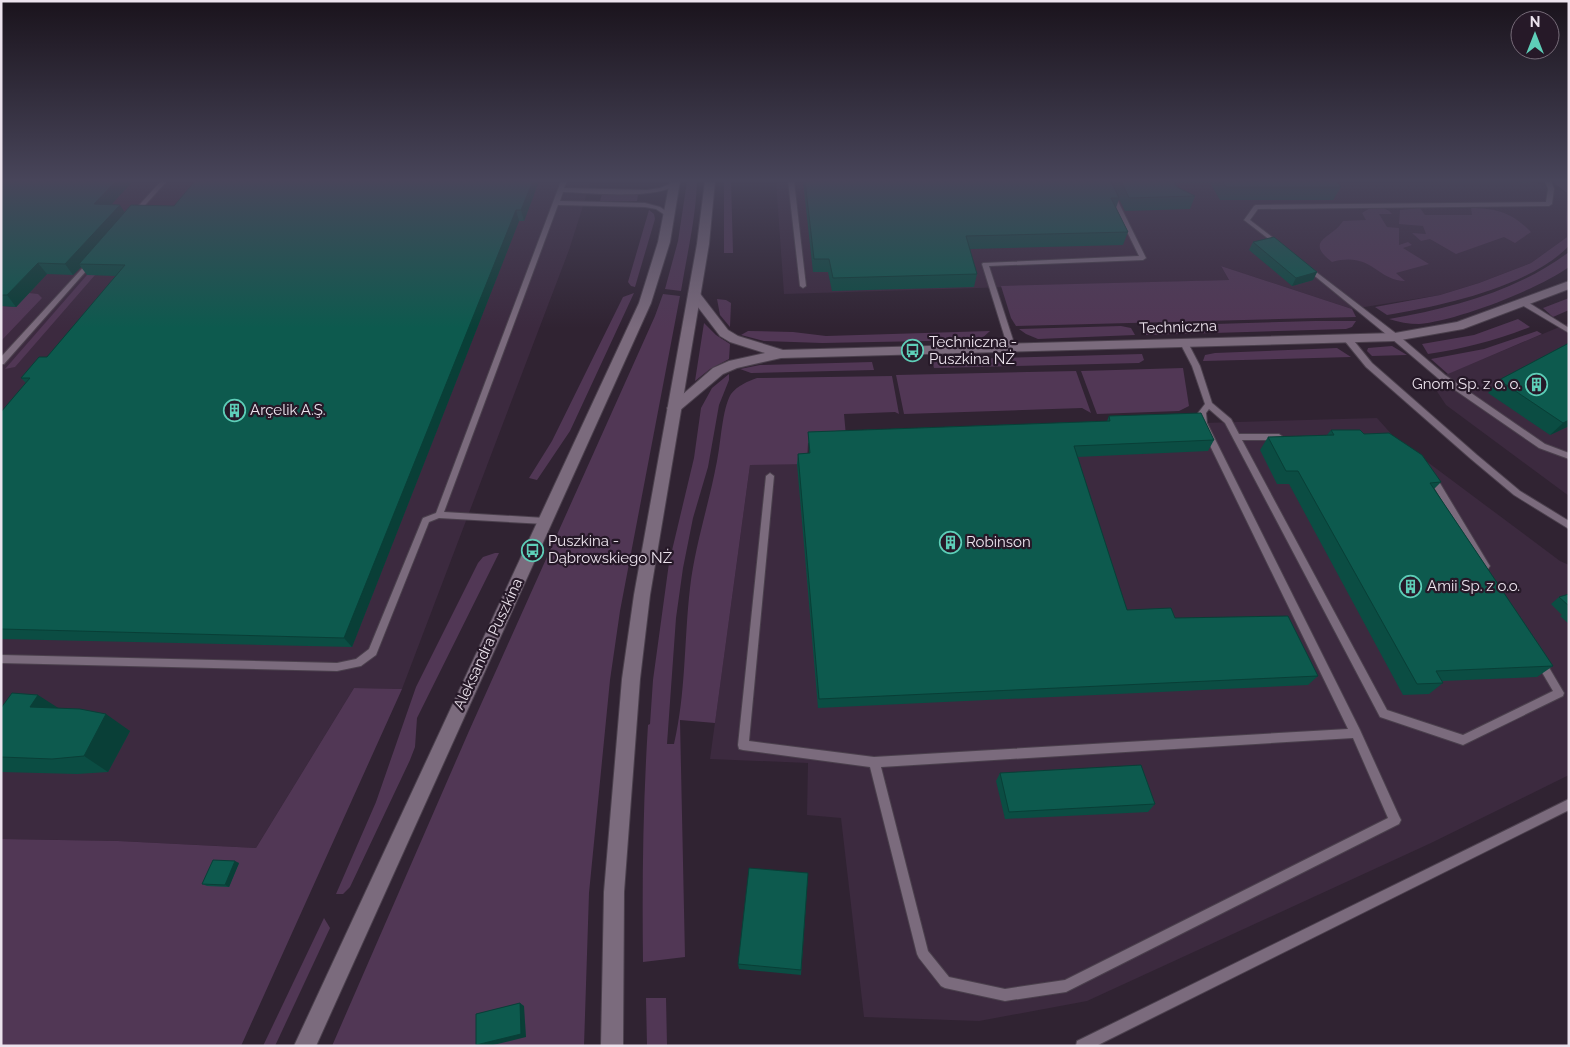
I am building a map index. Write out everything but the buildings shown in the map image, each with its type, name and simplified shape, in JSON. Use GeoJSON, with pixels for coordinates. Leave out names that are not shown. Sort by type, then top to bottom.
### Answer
{"type":"FeatureCollection","features":[{"type":"Feature","properties":{"kind":"main road","name":"Aleksandra Puszkina"},"geometry":{"type":"LineString","coordinates":[[305,1046],[645,303],[666,230]]}},
{"type":"Feature","properties":{"kind":"main road"},"geometry":{"type":"LineString","coordinates":[[612,1046],[614,892],[631,679],[642,595],[705,230]]}},
{"type":"Feature","properties":{"kind":"main road","name":"Techniczna"},"geometry":{"type":"LineString","coordinates":[[674,408],[718,371],[734,364],[781,354],[1395,337],[1459,326],[1569,285]]}},
{"type":"Feature","properties":{"kind":"main road","name":"Techniczna"},"geometry":{"type":"LineString","coordinates":[[694,294],[724,333],[734,339],[781,354]]}},
{"type":"Feature","properties":{"kind":"lane"},"geometry":{"type":"LineString","coordinates":[[439,515],[547,230]]}},
{"type":"Feature","properties":{"kind":"lane"},"geometry":{"type":"LineString","coordinates":[[797,230],[803,286]]}},
{"type":"Feature","properties":{"kind":"lane"},"geometry":{"type":"LineString","coordinates":[[1012,349],[985,264],[1143,258],[1129,230]]}},
{"type":"Feature","properties":{"kind":"lane"},"geometry":{"type":"LineString","coordinates":[[1260,230],[1284,249]]}},
{"type":"Feature","properties":{"kind":"lane"},"geometry":{"type":"LineString","coordinates":[[1,362],[99,254]]}},
{"type":"Feature","properties":{"kind":"lane"},"geometry":{"type":"LineString","coordinates":[[1299,261],[1442,377],[1542,446],[1569,456]]}},
{"type":"Feature","properties":{"kind":"lane"},"geometry":{"type":"LineString","coordinates":[[1524,303],[1569,330]]}},
{"type":"Feature","properties":{"kind":"lane"},"geometry":{"type":"LineString","coordinates":[[1346,338],[1368,365],[1474,457],[1517,493],[1569,526]]}},
{"type":"Feature","properties":{"kind":"lane"},"geometry":{"type":"LineString","coordinates":[[1184,343],[1195,364],[1209,404],[1228,421],[1384,714],[1463,740],[1559,693],[1535,652]]}},
{"type":"Feature","properties":{"kind":"lane"},"geometry":{"type":"LineString","coordinates":[[874,762],[924,954],[945,982],[1005,995],[1066,986],[1395,820],[1356,733],[1203,423],[1202,413],[1209,404]]}},
{"type":"Feature","properties":{"kind":"lane"},"geometry":{"type":"LineString","coordinates":[[1236,437],[1285,436]]}},
{"type":"Feature","properties":{"kind":"lane"},"geometry":{"type":"LineString","coordinates":[[1425,472],[1433,478],[1491,577]]}},
{"type":"Feature","properties":{"kind":"lane"},"geometry":{"type":"LineString","coordinates":[[770,476],[743,745],[874,762],[1356,733]]}},
{"type":"Feature","properties":{"kind":"lane"},"geometry":{"type":"LineString","coordinates":[[1,659],[337,667],[358,663],[373,652],[426,520],[439,515],[545,521]]}},
{"type":"Feature","properties":{"kind":"lane"},"geometry":{"type":"LineString","coordinates":[[1082,1046],[1569,804]]}},
{"type":"Feature","properties":{"kind":"shaded area"},"geometry":{"type":"Polygon","coordinates":[[[1,230],[575,230],[402,689],[354,688],[256,848],[118,841],[1,839],[1,230]]]}},
{"type":"Feature","properties":{"kind":"shaded area"},"geometry":{"type":"Polygon","coordinates":[[[643,230],[652,230],[635,287],[631,286],[628,282],[643,230]]]}},
{"type":"Feature","properties":{"kind":"shaded area"},"geometry":{"type":"Polygon","coordinates":[[[680,230],[692,230],[681,291],[665,289],[680,230]]]}},
{"type":"Feature","properties":{"kind":"shaded area"},"geometry":{"type":"Polygon","coordinates":[[[724,230],[732,230],[733,253],[724,253],[724,230]]]}},
{"type":"Feature","properties":{"kind":"shaded area"},"geometry":{"type":"Polygon","coordinates":[[[779,230],[1567,230],[1567,237],[1531,263],[1479,283],[1440,295],[1352,309],[1221,266],[1229,280],[784,294],[779,230]]]}},
{"type":"Feature","properties":{"kind":"shaded area"},"geometry":{"type":"Polygon","coordinates":[[[1335,230],[1399,230],[1399,245],[1408,242],[1412,245],[1403,248],[1429,264],[1396,273],[1405,281],[1395,280],[1373,267],[1356,260],[1332,262],[1320,249],[1320,244],[1335,230]]]}},
{"type":"Feature","properties":{"kind":"shaded area"},"geometry":{"type":"Polygon","coordinates":[[[1424,230],[1529,230],[1531,232],[1515,243],[1504,237],[1456,254],[1430,239],[1421,241],[1412,233],[1426,234],[1424,230]]]}},
{"type":"Feature","properties":{"kind":"shaded area"},"geometry":{"type":"Polygon","coordinates":[[[1567,230],[1569,230],[1569,246],[1552,260],[1531,273],[1484,292],[1433,306],[1387,315],[1375,307],[1440,295],[1479,283],[1531,263],[1567,237],[1567,230]]]}},
{"type":"Feature","properties":{"kind":"shaded area"},"geometry":{"type":"Polygon","coordinates":[[[1569,252],[1569,267],[1538,285],[1497,303],[1435,322],[1415,324],[1389,319],[1483,296],[1528,277],[1549,266],[1569,252]]]}},
{"type":"Feature","properties":{"kind":"shaded area"},"geometry":{"type":"Polygon","coordinates":[[[1221,266],[1352,309],[1356,317],[1016,326],[1011,318],[1001,286],[1229,280],[1221,266]]]}},
{"type":"Feature","properties":{"kind":"shaded area"},"geometry":{"type":"Polygon","coordinates":[[[87,275],[95,275],[15,367],[5,369],[87,275]]]}},
{"type":"Feature","properties":{"kind":"shaded area"},"geometry":{"type":"Polygon","coordinates":[[[29,293],[38,294],[42,298],[1,341],[1,306],[16,307],[29,293]]]}},
{"type":"Feature","properties":{"kind":"shaded area"},"geometry":{"type":"Polygon","coordinates":[[[634,293],[570,431],[537,480],[529,478],[552,441],[623,297],[634,293]]]}},
{"type":"Feature","properties":{"kind":"shaded area"},"geometry":{"type":"Polygon","coordinates":[[[663,294],[680,296],[620,611],[610,680],[589,893],[584,1046],[332,1046],[469,731],[655,316],[663,294]]]}},
{"type":"Feature","properties":{"kind":"shaded area"},"geometry":{"type":"Polygon","coordinates":[[[1569,298],[1569,310],[1553,317],[1543,308],[1569,298]]]}},
{"type":"Feature","properties":{"kind":"shaded area"},"geometry":{"type":"Polygon","coordinates":[[[717,299],[726,300],[731,303],[730,327],[720,315],[717,299]]]}},
{"type":"Feature","properties":{"kind":"shaded area"},"geometry":{"type":"Polygon","coordinates":[[[1518,319],[1530,327],[1454,350],[1428,354],[1422,344],[1474,335],[1518,319]]]}},
{"type":"Feature","properties":{"kind":"shaded area"},"geometry":{"type":"Polygon","coordinates":[[[1356,321],[1352,327],[1346,329],[1146,335],[1144,328],[1149,326],[1356,321]]]}},
{"type":"Feature","properties":{"kind":"shaded area"},"geometry":{"type":"Polygon","coordinates":[[[704,323],[716,335],[730,344],[729,359],[710,369],[695,381],[704,323]]]}},
{"type":"Feature","properties":{"kind":"shaded area"},"geometry":{"type":"Polygon","coordinates":[[[1569,323],[1569,496],[1446,405],[1430,381],[1569,323]]]}},
{"type":"Feature","properties":{"kind":"shaded area"},"geometry":{"type":"Polygon","coordinates":[[[1121,326],[1131,328],[1135,335],[1038,339],[1019,329],[1121,326]]]}},
{"type":"Feature","properties":{"kind":"shaded area"},"geometry":{"type":"Polygon","coordinates":[[[748,331],[793,332],[826,336],[990,331],[980,340],[822,343],[764,341],[741,335],[748,331]]]}},
{"type":"Feature","properties":{"kind":"shaded area"},"geometry":{"type":"Polygon","coordinates":[[[1537,331],[1542,334],[1448,374],[1431,359],[1484,349],[1537,331]]]}},
{"type":"Feature","properties":{"kind":"shaded area"},"geometry":{"type":"Polygon","coordinates":[[[1392,346],[1407,355],[1372,356],[1367,351],[1368,348],[1392,346]]]}},
{"type":"Feature","properties":{"kind":"shaded area"},"geometry":{"type":"Polygon","coordinates":[[[1337,348],[1351,357],[1203,361],[1205,355],[1215,353],[1337,348]]]}},
{"type":"Feature","properties":{"kind":"shaded area"},"geometry":{"type":"Polygon","coordinates":[[[1142,354],[1144,360],[1139,363],[934,368],[932,360],[1142,354]]]}},
{"type":"Feature","properties":{"kind":"shaded area"},"geometry":{"type":"Polygon","coordinates":[[[872,362],[874,370],[751,373],[740,369],[760,365],[872,362]]]}},
{"type":"Feature","properties":{"kind":"shaded area"},"geometry":{"type":"Polygon","coordinates":[[[1183,368],[1189,406],[1179,411],[1097,414],[1081,371],[1183,368]]]}},
{"type":"Feature","properties":{"kind":"shaded area"},"geometry":{"type":"Polygon","coordinates":[[[1076,371],[1091,413],[1082,408],[904,414],[896,375],[1076,371]]]}},
{"type":"Feature","properties":{"kind":"shaded area"},"geometry":{"type":"Polygon","coordinates":[[[729,374],[729,380],[719,405],[708,467],[693,518],[683,568],[676,618],[667,744],[674,744],[678,725],[692,572],[714,477],[722,426],[731,394],[743,384],[757,378],[892,376],[899,414],[895,412],[844,414],[846,436],[808,443],[807,464],[750,465],[715,723],[680,720],[685,957],[643,962],[643,843],[648,725],[650,724],[653,680],[669,563],[694,458],[701,408],[712,388],[729,374]]]}},
{"type":"Feature","properties":{"kind":"shaded area","name":"Robinson"},"geometry":{"type":"Polygon","coordinates":[[[1377,418],[1394,437],[1560,561],[1569,565],[1569,775],[1431,843],[1087,1001],[979,1021],[864,1017],[841,818],[807,815],[808,763],[710,759],[750,465],[1203,423],[1377,418]]]}},
{"type":"Feature","properties":{"kind":"shaded area"},"geometry":{"type":"Polygon","coordinates":[[[499,553],[417,718],[415,747],[410,760],[350,887],[343,894],[336,894],[376,802],[416,687],[478,563],[483,557],[499,553]]]}},
{"type":"Feature","properties":{"kind":"shaded area"},"geometry":{"type":"Polygon","coordinates":[[[354,688],[402,689],[241,1046],[1,1046],[1,839],[118,841],[256,848],[354,688]]]}},
{"type":"Feature","properties":{"kind":"shaded area"},"geometry":{"type":"Polygon","coordinates":[[[324,918],[330,928],[275,1046],[263,1046],[324,918]]]}},
{"type":"Feature","properties":{"kind":"shaded area"},"geometry":{"type":"Polygon","coordinates":[[[646,998],[666,998],[667,1046],[647,1046],[646,998]]]}},
{"type":"Feature","properties":{"kind":"place","name":"Techniczna - Puszkina NŻ"},"geometry":{"type":"Point","coordinates":[913,351]}},
{"type":"Feature","properties":{"kind":"place","name":"Gnom Sp. z o. o."},"geometry":{"type":"Point","coordinates":[1537,384]}},
{"type":"Feature","properties":{"kind":"place","name":"Arçelik A.Ş."},"geometry":{"type":"Point","coordinates":[234,410]}},
{"type":"Feature","properties":{"kind":"place","name":"Robinson"},"geometry":{"type":"Point","coordinates":[950,542]}},
{"type":"Feature","properties":{"kind":"place","name":"Puszkina - Dąbrowskiego NŻ"},"geometry":{"type":"Point","coordinates":[532,550]}},
{"type":"Feature","properties":{"kind":"place","name":"Amii Sp. z o.o."},"geometry":{"type":"Point","coordinates":[1411,586]}}]}
